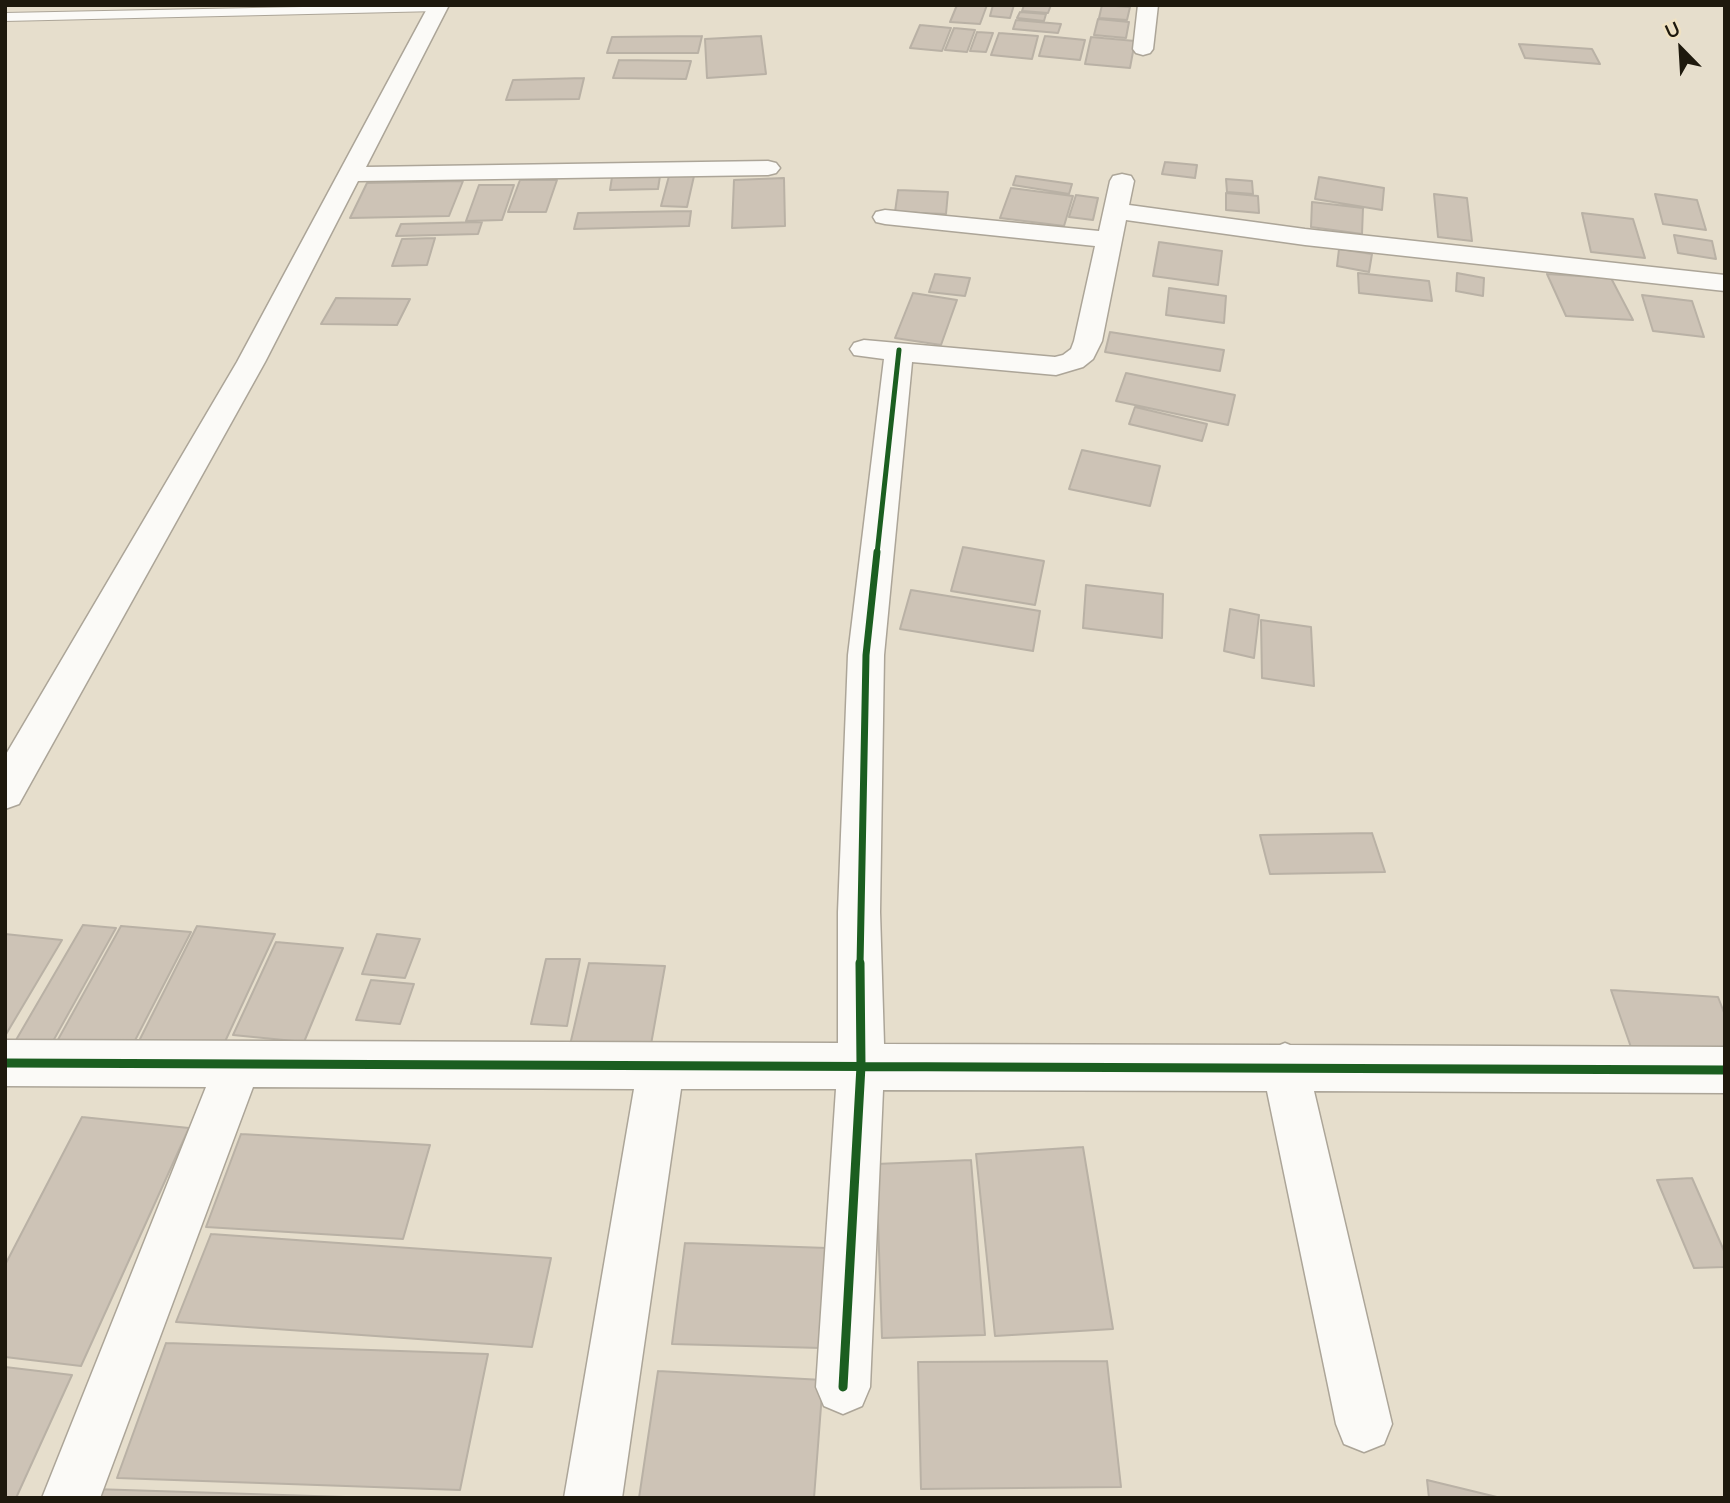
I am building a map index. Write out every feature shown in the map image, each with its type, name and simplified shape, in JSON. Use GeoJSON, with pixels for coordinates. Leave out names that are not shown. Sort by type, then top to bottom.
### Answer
{"type":"FeatureCollection","features":[{"type":"Feature","properties":{"kind":"street"},"geometry":{"type":"LineString","coordinates":[[1143,49],[1148,5]]}},
{"type":"Feature","properties":{"kind":"street"},"geometry":{"type":"LineString","coordinates":[[5,792],[251,362],[439,7]]}},
{"type":"Feature","properties":{"kind":"street"},"geometry":{"type":"LineString","coordinates":[[350,174],[768,168]]}},
{"type":"Feature","properties":{"kind":"street"},"geometry":{"type":"LineString","coordinates":[[843,1387],[861,1066],[859,912],[866,655],[882,349],[1056,366],[1073,361],[1083,353],[1088,341],[1122,181]]}},
{"type":"Feature","properties":{"kind":"street"},"geometry":{"type":"LineString","coordinates":[[1116,211],[1305,236],[1725,283]]}},
{"type":"Feature","properties":{"kind":"street"},"geometry":{"type":"LineString","coordinates":[[885,217],[1109,240]]}},
{"type":"Feature","properties":{"kind":"street"},"geometry":{"type":"LineString","coordinates":[[71,1498],[239,1062]]}},
{"type":"Feature","properties":{"kind":"street"},"geometry":{"type":"LineString","coordinates":[[5,1063],[1285,1066],[1725,1070]]}},
{"type":"Feature","properties":{"kind":"street"},"geometry":{"type":"LineString","coordinates":[[593,1498],[661,1065]]}},
{"type":"Feature","properties":{"kind":"street"},"geometry":{"type":"LineString","coordinates":[[1285,1066],[1364,1424]]}},
{"type":"Feature","properties":{"kind":"lane"},"geometry":{"type":"LineString","coordinates":[[5,18],[439,7]]}},
{"type":"Feature","properties":{"kind":"building"},"geometry":{"type":"Polygon","coordinates":[[[957,5],[987,5],[980,24],[950,22],[957,5]]]}},
{"type":"Feature","properties":{"kind":"building"},"geometry":{"type":"Polygon","coordinates":[[[993,5],[1014,5],[1010,18],[990,16],[993,5]]]}},
{"type":"Feature","properties":{"kind":"building"},"geometry":{"type":"Polygon","coordinates":[[[1024,5],[1051,5],[1048,13],[1022,11],[1024,5]]]}},
{"type":"Feature","properties":{"kind":"building"},"geometry":{"type":"Polygon","coordinates":[[[1102,5],[1130,7],[1127,20],[1099,18],[1102,5]]]}},
{"type":"Feature","properties":{"kind":"building"},"geometry":{"type":"Polygon","coordinates":[[[1020,12],[1046,14],[1044,21],[1017,18],[1020,12]]]}},
{"type":"Feature","properties":{"kind":"building"},"geometry":{"type":"Polygon","coordinates":[[[1098,19],[1129,22],[1126,38],[1094,35],[1098,19]]]}},
{"type":"Feature","properties":{"kind":"building"},"geometry":{"type":"Polygon","coordinates":[[[1016,20],[1061,24],[1058,33],[1013,29],[1016,20]]]}},
{"type":"Feature","properties":{"kind":"building"},"geometry":{"type":"Polygon","coordinates":[[[920,25],[951,28],[942,51],[910,48],[920,25]]]}},
{"type":"Feature","properties":{"kind":"building"},"geometry":{"type":"Polygon","coordinates":[[[954,28],[975,30],[967,52],[945,50],[954,28]]]}},
{"type":"Feature","properties":{"kind":"building"},"geometry":{"type":"Polygon","coordinates":[[[977,32],[993,33],[986,52],[970,51],[977,32]]]}},
{"type":"Feature","properties":{"kind":"building"},"geometry":{"type":"Polygon","coordinates":[[[999,33],[1038,36],[1032,59],[991,55],[999,33]]]}},
{"type":"Feature","properties":{"kind":"building"},"geometry":{"type":"Polygon","coordinates":[[[702,36],[698,53],[607,53],[612,37],[702,36]]]}},
{"type":"Feature","properties":{"kind":"building"},"geometry":{"type":"Polygon","coordinates":[[[761,36],[766,74],[707,78],[705,39],[761,36]]]}},
{"type":"Feature","properties":{"kind":"building"},"geometry":{"type":"Polygon","coordinates":[[[1045,36],[1085,40],[1080,60],[1039,56],[1045,36]]]}},
{"type":"Feature","properties":{"kind":"building"},"geometry":{"type":"Polygon","coordinates":[[[1091,37],[1135,41],[1130,68],[1085,64],[1091,37]]]}},
{"type":"Feature","properties":{"kind":"building"},"geometry":{"type":"Polygon","coordinates":[[[1519,44],[1592,49],[1600,64],[1525,58],[1519,44]]]}},
{"type":"Feature","properties":{"kind":"building"},"geometry":{"type":"Polygon","coordinates":[[[619,60],[691,61],[686,79],[613,78],[619,60]]]}},
{"type":"Feature","properties":{"kind":"building"},"geometry":{"type":"Polygon","coordinates":[[[584,78],[579,99],[506,100],[513,80],[584,78]]]}},
{"type":"Feature","properties":{"kind":"building"},"geometry":{"type":"Polygon","coordinates":[[[1165,162],[1197,165],[1195,178],[1162,174],[1165,162]]]}},
{"type":"Feature","properties":{"kind":"building"},"geometry":{"type":"Polygon","coordinates":[[[660,176],[658,189],[610,190],[612,177],[660,176]]]}},
{"type":"Feature","properties":{"kind":"building"},"geometry":{"type":"Polygon","coordinates":[[[669,176],[694,176],[687,207],[661,206],[669,176]]]}},
{"type":"Feature","properties":{"kind":"building"},"geometry":{"type":"Polygon","coordinates":[[[1016,176],[1072,184],[1069,194],[1013,185],[1016,176]]]}},
{"type":"Feature","properties":{"kind":"building"},"geometry":{"type":"Polygon","coordinates":[[[1319,177],[1384,188],[1382,210],[1315,199],[1319,177]]]}},
{"type":"Feature","properties":{"kind":"building"},"geometry":{"type":"Polygon","coordinates":[[[784,178],[785,226],[732,228],[734,180],[784,178]]]}},
{"type":"Feature","properties":{"kind":"building"},"geometry":{"type":"Polygon","coordinates":[[[1226,179],[1252,181],[1253,194],[1227,192],[1226,179]]]}},
{"type":"Feature","properties":{"kind":"building"},"geometry":{"type":"Polygon","coordinates":[[[520,180],[557,180],[546,212],[508,212],[520,180]]]}},
{"type":"Feature","properties":{"kind":"building"},"geometry":{"type":"Polygon","coordinates":[[[463,181],[449,216],[350,218],[367,183],[463,181]]]}},
{"type":"Feature","properties":{"kind":"building"},"geometry":{"type":"Polygon","coordinates":[[[479,185],[514,185],[502,220],[466,221],[479,185]]]}},
{"type":"Feature","properties":{"kind":"building"},"geometry":{"type":"Polygon","coordinates":[[[1011,188],[1073,196],[1064,226],[1000,218],[1011,188]]]}},
{"type":"Feature","properties":{"kind":"building"},"geometry":{"type":"Polygon","coordinates":[[[898,190],[948,192],[946,214],[895,212],[898,190]]]}},
{"type":"Feature","properties":{"kind":"building"},"geometry":{"type":"Polygon","coordinates":[[[1226,193],[1258,196],[1259,213],[1226,210],[1226,193]]]}},
{"type":"Feature","properties":{"kind":"building"},"geometry":{"type":"Polygon","coordinates":[[[1434,194],[1467,198],[1472,241],[1438,237],[1434,194]]]}},
{"type":"Feature","properties":{"kind":"building"},"geometry":{"type":"Polygon","coordinates":[[[1655,194],[1697,200],[1706,230],[1663,224],[1655,194]]]}},
{"type":"Feature","properties":{"kind":"building"},"geometry":{"type":"Polygon","coordinates":[[[1076,195],[1098,198],[1093,220],[1069,217],[1076,195]]]}},
{"type":"Feature","properties":{"kind":"building"},"geometry":{"type":"Polygon","coordinates":[[[1312,202],[1363,208],[1362,234],[1311,227],[1312,202]]]}},
{"type":"Feature","properties":{"kind":"building"},"geometry":{"type":"Polygon","coordinates":[[[691,211],[689,226],[574,229],[578,213],[691,211]]]}},
{"type":"Feature","properties":{"kind":"building"},"geometry":{"type":"Polygon","coordinates":[[[1582,213],[1633,219],[1645,258],[1591,252],[1582,213]]]}},
{"type":"Feature","properties":{"kind":"building"},"geometry":{"type":"Polygon","coordinates":[[[482,222],[478,234],[396,236],[401,224],[482,222]]]}},
{"type":"Feature","properties":{"kind":"building"},"geometry":{"type":"Polygon","coordinates":[[[1674,235],[1712,241],[1716,259],[1678,253],[1674,235]]]}},
{"type":"Feature","properties":{"kind":"building"},"geometry":{"type":"Polygon","coordinates":[[[435,238],[427,265],[392,266],[402,239],[435,238]]]}},
{"type":"Feature","properties":{"kind":"building"},"geometry":{"type":"Polygon","coordinates":[[[1159,242],[1222,251],[1218,285],[1153,276],[1159,242]]]}},
{"type":"Feature","properties":{"kind":"building"},"geometry":{"type":"Polygon","coordinates":[[[1339,249],[1372,254],[1369,272],[1337,266],[1339,249]]]}},
{"type":"Feature","properties":{"kind":"building"},"geometry":{"type":"Polygon","coordinates":[[[1358,273],[1429,281],[1432,301],[1359,293],[1358,273]]]}},
{"type":"Feature","properties":{"kind":"building"},"geometry":{"type":"Polygon","coordinates":[[[1457,273],[1484,278],[1483,296],[1456,291],[1457,273]]]}},
{"type":"Feature","properties":{"kind":"building"},"geometry":{"type":"Polygon","coordinates":[[[935,274],[970,278],[965,296],[929,292],[935,274]]]}},
{"type":"Feature","properties":{"kind":"building"},"geometry":{"type":"Polygon","coordinates":[[[1547,274],[1611,278],[1633,320],[1566,316],[1547,274]]]}},
{"type":"Feature","properties":{"kind":"building"},"geometry":{"type":"Polygon","coordinates":[[[1169,288],[1226,296],[1224,323],[1166,315],[1169,288]]]}},
{"type":"Feature","properties":{"kind":"building"},"geometry":{"type":"Polygon","coordinates":[[[913,293],[957,300],[941,345],[895,338],[913,293]]]}},
{"type":"Feature","properties":{"kind":"building"},"geometry":{"type":"Polygon","coordinates":[[[1642,295],[1692,301],[1704,337],[1653,331],[1642,295]]]}},
{"type":"Feature","properties":{"kind":"building"},"geometry":{"type":"Polygon","coordinates":[[[336,298],[410,299],[397,325],[321,324],[336,298]]]}},
{"type":"Feature","properties":{"kind":"building"},"geometry":{"type":"Polygon","coordinates":[[[1110,332],[1224,350],[1220,371],[1105,352],[1110,332]]]}},
{"type":"Feature","properties":{"kind":"building"},"geometry":{"type":"Polygon","coordinates":[[[1126,373],[1235,395],[1228,425],[1116,401],[1126,373]]]}},
{"type":"Feature","properties":{"kind":"building"},"geometry":{"type":"Polygon","coordinates":[[[1135,407],[1207,424],[1202,441],[1129,424],[1135,407]]]}},
{"type":"Feature","properties":{"kind":"building"},"geometry":{"type":"Polygon","coordinates":[[[1082,450],[1160,466],[1150,506],[1069,489],[1082,450]]]}},
{"type":"Feature","properties":{"kind":"building"},"geometry":{"type":"Polygon","coordinates":[[[963,547],[1044,561],[1035,605],[951,591],[963,547]]]}},
{"type":"Feature","properties":{"kind":"building"},"geometry":{"type":"Polygon","coordinates":[[[1086,585],[1163,594],[1162,638],[1083,628],[1086,585]]]}},
{"type":"Feature","properties":{"kind":"building"},"geometry":{"type":"Polygon","coordinates":[[[911,590],[1040,611],[1033,651],[900,629],[911,590]]]}},
{"type":"Feature","properties":{"kind":"building"},"geometry":{"type":"Polygon","coordinates":[[[1230,609],[1259,615],[1254,658],[1224,651],[1230,609]]]}},
{"type":"Feature","properties":{"kind":"building"},"geometry":{"type":"Polygon","coordinates":[[[1261,620],[1311,627],[1314,686],[1262,678],[1261,620]]]}},
{"type":"Feature","properties":{"kind":"building"},"geometry":{"type":"Polygon","coordinates":[[[1372,833],[1385,872],[1270,874],[1260,835],[1372,833]]]}},
{"type":"Feature","properties":{"kind":"building"},"geometry":{"type":"Polygon","coordinates":[[[83,925],[116,928],[52,1043],[16,1040],[83,925]]]}},
{"type":"Feature","properties":{"kind":"building"},"geometry":{"type":"Polygon","coordinates":[[[121,926],[191,932],[129,1052],[55,1045],[121,926]]]}},
{"type":"Feature","properties":{"kind":"building"},"geometry":{"type":"Polygon","coordinates":[[[197,926],[275,934],[222,1048],[139,1041],[197,926]]]}},
{"type":"Feature","properties":{"kind":"building"},"geometry":{"type":"Polygon","coordinates":[[[5,934],[62,940],[5,1036],[5,934]]]}},
{"type":"Feature","properties":{"kind":"building"},"geometry":{"type":"Polygon","coordinates":[[[377,934],[420,939],[405,978],[362,974],[377,934]]]}},
{"type":"Feature","properties":{"kind":"building"},"geometry":{"type":"Polygon","coordinates":[[[276,942],[343,948],[304,1042],[233,1035],[276,942]]]}},
{"type":"Feature","properties":{"kind":"building"},"geometry":{"type":"Polygon","coordinates":[[[546,959],[580,959],[567,1026],[531,1024],[546,959]]]}},
{"type":"Feature","properties":{"kind":"building"},"geometry":{"type":"Polygon","coordinates":[[[589,963],[665,966],[650,1050],[570,1045],[589,963]]]}},
{"type":"Feature","properties":{"kind":"building"},"geometry":{"type":"Polygon","coordinates":[[[371,980],[414,984],[400,1024],[356,1020],[371,980]]]}},
{"type":"Feature","properties":{"kind":"building"},"geometry":{"type":"Polygon","coordinates":[[[1611,990],[1718,997],[1725,1015],[1725,1060],[1633,1053],[1611,990]]]}},
{"type":"Feature","properties":{"kind":"building"},"geometry":{"type":"Polygon","coordinates":[[[82,1117],[189,1128],[81,1366],[5,1357],[5,1265],[82,1117]]]}},
{"type":"Feature","properties":{"kind":"building"},"geometry":{"type":"Polygon","coordinates":[[[241,1134],[430,1145],[403,1239],[206,1227],[241,1134]]]}},
{"type":"Feature","properties":{"kind":"building"},"geometry":{"type":"Polygon","coordinates":[[[1083,1147],[1113,1329],[995,1336],[976,1154],[1083,1147]]]}},
{"type":"Feature","properties":{"kind":"building"},"geometry":{"type":"Polygon","coordinates":[[[971,1160],[985,1335],[882,1338],[876,1164],[971,1160]]]}},
{"type":"Feature","properties":{"kind":"building"},"geometry":{"type":"Polygon","coordinates":[[[1692,1178],[1725,1253],[1725,1267],[1694,1268],[1657,1180],[1692,1178]]]}},
{"type":"Feature","properties":{"kind":"building"},"geometry":{"type":"Polygon","coordinates":[[[211,1234],[551,1258],[532,1347],[176,1322],[211,1234]]]}},
{"type":"Feature","properties":{"kind":"building"},"geometry":{"type":"Polygon","coordinates":[[[685,1243],[827,1248],[821,1348],[672,1344],[685,1243]]]}},
{"type":"Feature","properties":{"kind":"building"},"geometry":{"type":"Polygon","coordinates":[[[166,1343],[488,1354],[460,1490],[117,1478],[166,1343]]]}},
{"type":"Feature","properties":{"kind":"building"},"geometry":{"type":"Polygon","coordinates":[[[1107,1361],[1121,1487],[921,1489],[918,1362],[1107,1361]]]}},
{"type":"Feature","properties":{"kind":"building"},"geometry":{"type":"Polygon","coordinates":[[[5,1367],[72,1375],[16,1498],[5,1498],[5,1367]]]}},
{"type":"Feature","properties":{"kind":"building"},"geometry":{"type":"Polygon","coordinates":[[[658,1371],[823,1380],[814,1498],[639,1498],[658,1371]]]}},
{"type":"Feature","properties":{"kind":"building"},"geometry":{"type":"Polygon","coordinates":[[[1427,1480],[1501,1498],[1429,1498],[1427,1480]]]}},
{"type":"Feature","properties":{"kind":"building"},"geometry":{"type":"Polygon","coordinates":[[[93,1489],[377,1498],[90,1498],[93,1489]]]}},
{"type":"Feature","properties":{"kind":"cycle path"},"geometry":{"type":"LineString","coordinates":[[843,1387],[861,1066],[859,912],[866,655],[899,350]]}},
{"type":"Feature","properties":{"kind":"cycle path"},"geometry":{"type":"LineString","coordinates":[[5,1063],[1725,1070]]}}]}
